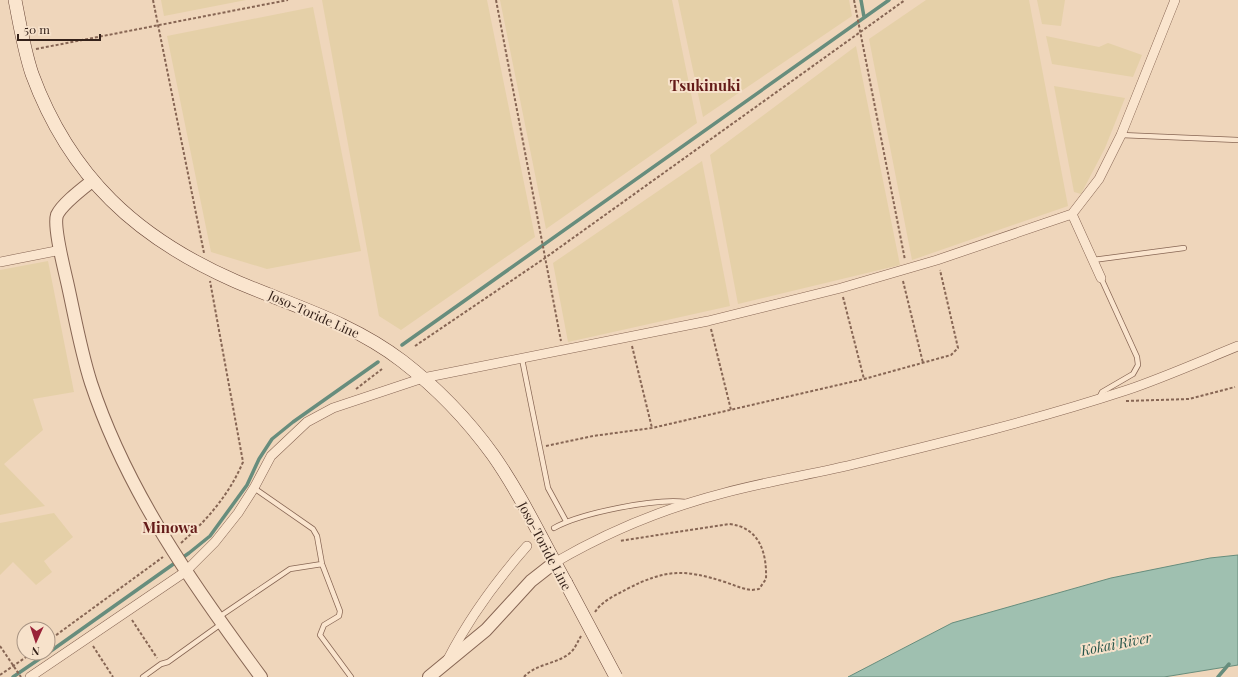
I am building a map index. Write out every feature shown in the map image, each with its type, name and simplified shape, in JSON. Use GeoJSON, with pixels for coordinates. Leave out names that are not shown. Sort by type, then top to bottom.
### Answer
{"type":"FeatureCollection","features":[{"type":"Feature","properties":{"kind":"main road","name":"Joso-Toride Line"},"geometry":{"type":"LineString","coordinates":[[15,0],[32,73],[54,122],[76,160],[92,181],[130,218],[153,236],[179,253],[236,281],[324,316],[354,330],[380,346],[423,378],[460,415],[493,456],[524,505],[616,677]]}},
{"type":"Feature","properties":{"kind":"street"},"geometry":{"type":"LineString","coordinates":[[30,677],[184,570],[215,542],[238,513],[254,488],[271,456],[307,422],[333,408],[423,378],[708,321],[841,288],[937,260],[1072,214],[1099,179],[1121,136],[1175,0]]}},
{"type":"Feature","properties":{"kind":"street"},"geometry":{"type":"LineString","coordinates":[[92,181],[73,197],[58,214],[56,221],[60,250],[84,359],[105,420],[143,501],[184,570],[260,677]]}},
{"type":"Feature","properties":{"kind":"street"},"geometry":{"type":"LineString","coordinates":[[1072,214],[1101,278]]}},
{"type":"Feature","properties":{"kind":"street"},"geometry":{"type":"LineString","coordinates":[[0,262],[60,250]]}},
{"type":"Feature","properties":{"kind":"street"},"geometry":{"type":"LineString","coordinates":[[429,677],[486,630],[531,581],[554,562],[599,539],[645,519],[692,502],[725,493],[858,463],[1013,425],[1128,389],[1238,346]]}},
{"type":"Feature","properties":{"kind":"street"},"geometry":{"type":"LineString","coordinates":[[446,664],[458,640],[505,571],[528,546]]}},
{"type":"Feature","properties":{"kind":"lane"},"geometry":{"type":"LineString","coordinates":[[1121,136],[1238,140]]}},
{"type":"Feature","properties":{"kind":"lane"},"geometry":{"type":"LineString","coordinates":[[1093,260],[1184,248]]}},
{"type":"Feature","properties":{"kind":"lane"},"geometry":{"type":"LineString","coordinates":[[1099,398],[1102,392],[1132,374],[1138,365],[1137,358],[1101,278]]}},
{"type":"Feature","properties":{"kind":"lane"},"geometry":{"type":"LineString","coordinates":[[522,359],[548,488],[566,521]]}},
{"type":"Feature","properties":{"kind":"lane"},"geometry":{"type":"LineString","coordinates":[[254,488],[313,529],[317,536],[322,564],[340,611],[339,616],[324,625],[320,635],[351,677]]}},
{"type":"Feature","properties":{"kind":"lane"},"geometry":{"type":"LineString","coordinates":[[554,528],[566,521],[657,501],[672,500],[692,502]]}},
{"type":"Feature","properties":{"kind":"lane"},"geometry":{"type":"LineString","coordinates":[[143,677],[161,664],[168,662],[219,621],[290,569],[322,564]]}},
{"type":"Feature","properties":{"kind":"path"},"geometry":{"type":"LineString","coordinates":[[56,635],[173,553],[204,523],[234,483],[243,462],[207,268],[153,0]]}},
{"type":"Feature","properties":{"kind":"path"},"geometry":{"type":"LineString","coordinates":[[26,50],[159,26],[288,0]]}},
{"type":"Feature","properties":{"kind":"path"},"geometry":{"type":"LineString","coordinates":[[496,0],[562,351]]}},
{"type":"Feature","properties":{"kind":"path"},"geometry":{"type":"LineString","coordinates":[[854,0],[904,270],[923,363]]}},
{"type":"Feature","properties":{"kind":"path"},"geometry":{"type":"LineString","coordinates":[[415,346],[545,258],[905,0]]}},
{"type":"Feature","properties":{"kind":"path"},"geometry":{"type":"LineString","coordinates":[[539,448],[593,436],[652,428],[864,379],[951,355],[958,348],[937,260]]}},
{"type":"Feature","properties":{"kind":"path"},"geometry":{"type":"LineString","coordinates":[[841,288],[864,379]]}},
{"type":"Feature","properties":{"kind":"path"},"geometry":{"type":"LineString","coordinates":[[708,321],[731,410]]}},
{"type":"Feature","properties":{"kind":"path"},"geometry":{"type":"LineString","coordinates":[[629,337],[652,428]]}},
{"type":"Feature","properties":{"kind":"path"},"geometry":{"type":"LineString","coordinates":[[351,393],[382,369]]}},
{"type":"Feature","properties":{"kind":"path"},"geometry":{"type":"LineString","coordinates":[[1122,401],[1189,399],[1234,387]]}},
{"type":"Feature","properties":{"kind":"path"},"geometry":{"type":"LineString","coordinates":[[592,618],[599,606],[622,592],[657,575],[671,572],[687,573],[752,590],[759,589],[766,579],[763,549],[753,533],[742,525],[729,524],[617,542]]}},
{"type":"Feature","properties":{"kind":"path"},"geometry":{"type":"LineString","coordinates":[[126,611],[161,664]]}},
{"type":"Feature","properties":{"kind":"path"},"geometry":{"type":"LineString","coordinates":[[524,677],[544,664],[565,656],[573,650],[582,635]]}},
{"type":"Feature","properties":{"kind":"path"},"geometry":{"type":"LineString","coordinates":[[88,638],[113,677]]}},
{"type":"Feature","properties":{"kind":"path"},"geometry":{"type":"LineString","coordinates":[[0,646],[21,677]]}},
{"type":"Feature","properties":{"kind":"path"},"geometry":{"type":"LineString","coordinates":[[0,676],[21,661]]}},
{"type":"Feature","properties":{"kind":"shaded area"},"geometry":{"type":"Polygon","coordinates":[[[161,0],[246,0],[164,16],[161,0]]]}},
{"type":"Feature","properties":{"kind":"shaded area"},"geometry":{"type":"Polygon","coordinates":[[[322,0],[487,0],[535,237],[401,330],[379,316],[322,0]]]}},
{"type":"Feature","properties":{"kind":"shaded area"},"geometry":{"type":"Polygon","coordinates":[[[500,0],[672,0],[697,123],[546,229],[500,0]]]}},
{"type":"Feature","properties":{"kind":"shaded area"},"geometry":{"type":"Polygon","coordinates":[[[678,0],[849,0],[852,16],[703,117],[678,0]]]}},
{"type":"Feature","properties":{"kind":"shaded area"},"geometry":{"type":"Polygon","coordinates":[[[926,0],[1029,0],[1068,206],[912,260],[869,39],[926,0]]]}},
{"type":"Feature","properties":{"kind":"shaded area"},"geometry":{"type":"Polygon","coordinates":[[[1037,0],[1065,0],[1061,26],[1042,24],[1037,0]]]}},
{"type":"Feature","properties":{"kind":"shaded area"},"geometry":{"type":"Polygon","coordinates":[[[313,7],[361,251],[267,269],[211,252],[167,36],[313,7]]]}},
{"type":"Feature","properties":{"kind":"shaded area"},"geometry":{"type":"Polygon","coordinates":[[[1046,36],[1099,47],[1108,43],[1142,55],[1133,77],[1052,64],[1046,36]]]}},
{"type":"Feature","properties":{"kind":"shaded area"},"geometry":{"type":"Polygon","coordinates":[[[856,46],[900,265],[738,304],[710,155],[856,46]]]}},
{"type":"Feature","properties":{"kind":"shaded area"},"geometry":{"type":"Polygon","coordinates":[[[1054,86],[1125,98],[1105,148],[1081,194],[1074,192],[1054,86]]]}},
{"type":"Feature","properties":{"kind":"shaded area"},"geometry":{"type":"Polygon","coordinates":[[[702,161],[730,306],[568,342],[553,263],[702,161]]]}},
{"type":"Feature","properties":{"kind":"shaded area"},"geometry":{"type":"Polygon","coordinates":[[[48,261],[74,392],[33,399],[43,430],[4,464],[45,506],[0,515],[0,270],[48,261]]]}},
{"type":"Feature","properties":{"kind":"shaded area"},"geometry":{"type":"Polygon","coordinates":[[[54,513],[73,537],[44,561],[52,572],[36,585],[13,562],[0,575],[0,523],[54,513]]]}},
{"type":"Feature","properties":{"kind":"water","name":"Kokai River"},"geometry":{"type":"Polygon","coordinates":[[[1238,555],[1238,665],[1164,677],[848,677],[952,623],[1111,578],[1210,558],[1238,555]]]}},
{"type":"Feature","properties":{"kind":"waterway"},"geometry":{"type":"LineString","coordinates":[[861,0],[864,17]]}},
{"type":"Feature","properties":{"kind":"waterway"},"geometry":{"type":"LineString","coordinates":[[402,345],[889,0]]}},
{"type":"Feature","properties":{"kind":"waterway"},"geometry":{"type":"LineString","coordinates":[[56,647],[189,553],[210,536],[247,485],[259,459],[272,439],[293,422],[378,362]]}},
{"type":"Feature","properties":{"kind":"waterway"},"geometry":{"type":"LineString","coordinates":[[13,677],[36,661]]}},
{"type":"Feature","properties":{"kind":"waterway"},"geometry":{"type":"LineString","coordinates":[[1218,677],[1229,664]]}},
{"type":"Feature","properties":{"kind":"district","name":"Tsukinuki"},"geometry":{"type":"Point","coordinates":[705,86]}},
{"type":"Feature","properties":{"kind":"district","name":"Minowa"},"geometry":{"type":"Point","coordinates":[170,528]}}]}
